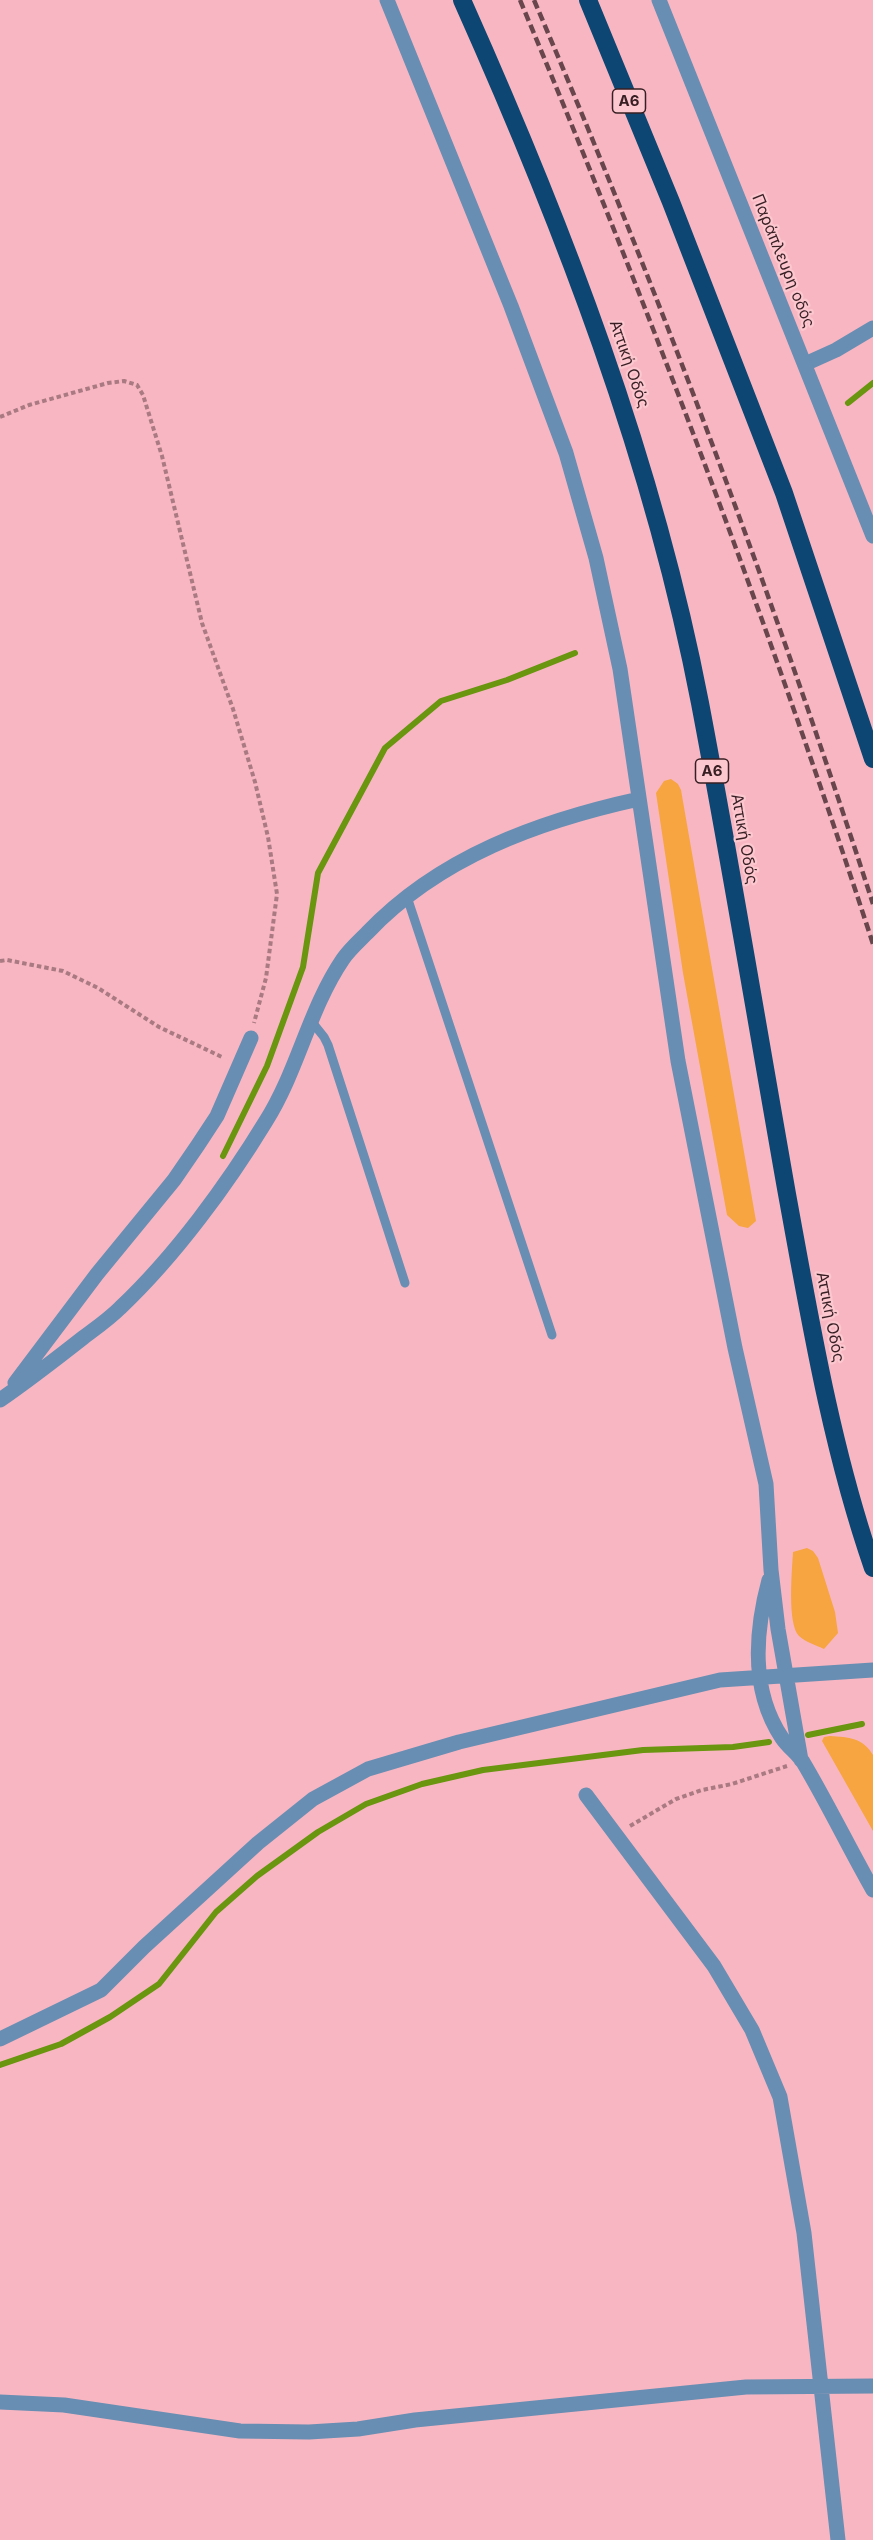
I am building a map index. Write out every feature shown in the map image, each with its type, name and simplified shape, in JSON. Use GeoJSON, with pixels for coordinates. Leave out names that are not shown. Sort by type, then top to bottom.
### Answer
{"type":"FeatureCollection","features":[{"type":"Feature","properties":{"kind":"highway","name":"Αττική Οδός"},"geometry":{"type":"LineString","coordinates":[[462,0],[497,80],[597,331],[624,406],[649,492],[699,699],[830,1417],[862,1537],[873,1568]]}},
{"type":"Feature","properties":{"kind":"highway","name":"Α6"},"geometry":{"type":"LineString","coordinates":[[588,0],[671,202],[784,493],[873,759]]}},
{"type":"Feature","properties":{"kind":"street"},"geometry":{"type":"LineString","coordinates":[[387,0],[511,306],[566,453],[596,558],[621,669],[678,1061],[733,1337],[766,1484],[771,1570],[785,1676],[801,1760]]}},
{"type":"Feature","properties":{"kind":"street","name":"Παράπλευρη οδός"},"geometry":{"type":"LineString","coordinates":[[659,0],[873,536]]}},
{"type":"Feature","properties":{"kind":"street"},"geometry":{"type":"LineString","coordinates":[[805,364],[836,350],[873,328]]}},
{"type":"Feature","properties":{"kind":"street"},"geometry":{"type":"LineString","coordinates":[[3,1398],[120,1309],[177,1245],[232,1174],[268,1118],[324,991],[343,958],[387,912],[433,878],[493,844],[582,813],[639,800]]}},
{"type":"Feature","properties":{"kind":"street"},"geometry":{"type":"LineString","coordinates":[[3,1398],[97,1274],[174,1180],[217,1116],[251,1038]]}},
{"type":"Feature","properties":{"kind":"street"},"geometry":{"type":"LineString","coordinates":[[771,1570],[757,1640],[760,1676],[769,1713],[782,1739],[801,1760],[873,1890]]}},
{"type":"Feature","properties":{"kind":"street"},"geometry":{"type":"LineString","coordinates":[[0,2040],[101,1990],[144,1947],[258,1843],[313,1799],[368,1769],[459,1742],[720,1680],[873,1670]]}},
{"type":"Feature","properties":{"kind":"street"},"geometry":{"type":"LineString","coordinates":[[586,1795],[714,1966],[752,2030],[780,2097],[804,2233],[838,2540]]}},
{"type":"Feature","properties":{"kind":"street"},"geometry":{"type":"LineString","coordinates":[[0,2402],[64,2405],[240,2432],[309,2432],[358,2429],[415,2420],[676,2392],[746,2387],[873,2386]]}},
{"type":"Feature","properties":{"kind":"lane"},"geometry":{"type":"LineString","coordinates":[[407,897],[552,1335]]}},
{"type":"Feature","properties":{"kind":"lane"},"geometry":{"type":"LineString","coordinates":[[312,1022],[324,1037],[327,1045],[405,1283]]}},
{"type":"Feature","properties":{"kind":"path"},"geometry":{"type":"LineString","coordinates":[[0,417],[29,405],[108,383],[124,381],[137,385],[143,395],[162,456],[202,622],[233,709],[255,782],[274,870],[277,894],[275,918],[266,978],[251,1038]]}},
{"type":"Feature","properties":{"kind":"path"},"geometry":{"type":"LineString","coordinates":[[0,961],[33,964],[63,971],[98,988],[159,1027],[216,1052],[231,1063],[237,1071]]}},
{"type":"Feature","properties":{"kind":"path"},"geometry":{"type":"LineString","coordinates":[[616,1834],[676,1799],[702,1790],[732,1784],[801,1760]]}},
{"type":"Feature","properties":{"kind":"shaded area"},"geometry":{"type":"Polygon","coordinates":[[[671,779],[678,784],[681,790],[756,1221],[748,1228],[739,1226],[727,1215],[683,973],[656,793],[664,781],[671,779]]]}},
{"type":"Feature","properties":{"kind":"shaded area"},"geometry":{"type":"Polygon","coordinates":[[[807,1548],[813,1551],[818,1558],[835,1612],[838,1633],[824,1649],[799,1636],[793,1620],[791,1596],[793,1552],[807,1548]]]}},
{"type":"Feature","properties":{"kind":"shaded area"},"geometry":{"type":"Polygon","coordinates":[[[824,1737],[855,1739],[865,1745],[873,1755],[873,1831],[822,1741],[824,1737]]]}},
{"type":"Feature","properties":{"kind":"waterway"},"geometry":{"type":"LineString","coordinates":[[848,403],[873,383]]}},
{"type":"Feature","properties":{"kind":"waterway"},"geometry":{"type":"LineString","coordinates":[[223,1156],[267,1066],[303,967],[318,873],[385,748],[441,701],[507,680],[575,653]]}},
{"type":"Feature","properties":{"kind":"waterway"},"geometry":{"type":"LineString","coordinates":[[808,1735],[862,1724]]}},
{"type":"Feature","properties":{"kind":"waterway"},"geometry":{"type":"LineString","coordinates":[[0,2065],[61,2044],[110,2017],[159,1984],[216,1912],[257,1876],[318,1832],[366,1804],[422,1784],[483,1770],[643,1750],[733,1747],[769,1742]]}},
{"type":"Feature","properties":{"kind":"railway"},"geometry":{"type":"LineString","coordinates":[[520,0],[615,233],[706,468],[792,705],[873,944]]}},
{"type":"Feature","properties":{"kind":"railway"},"geometry":{"type":"LineString","coordinates":[[534,0],[581,111],[714,448],[796,675],[873,904]]}}]}
